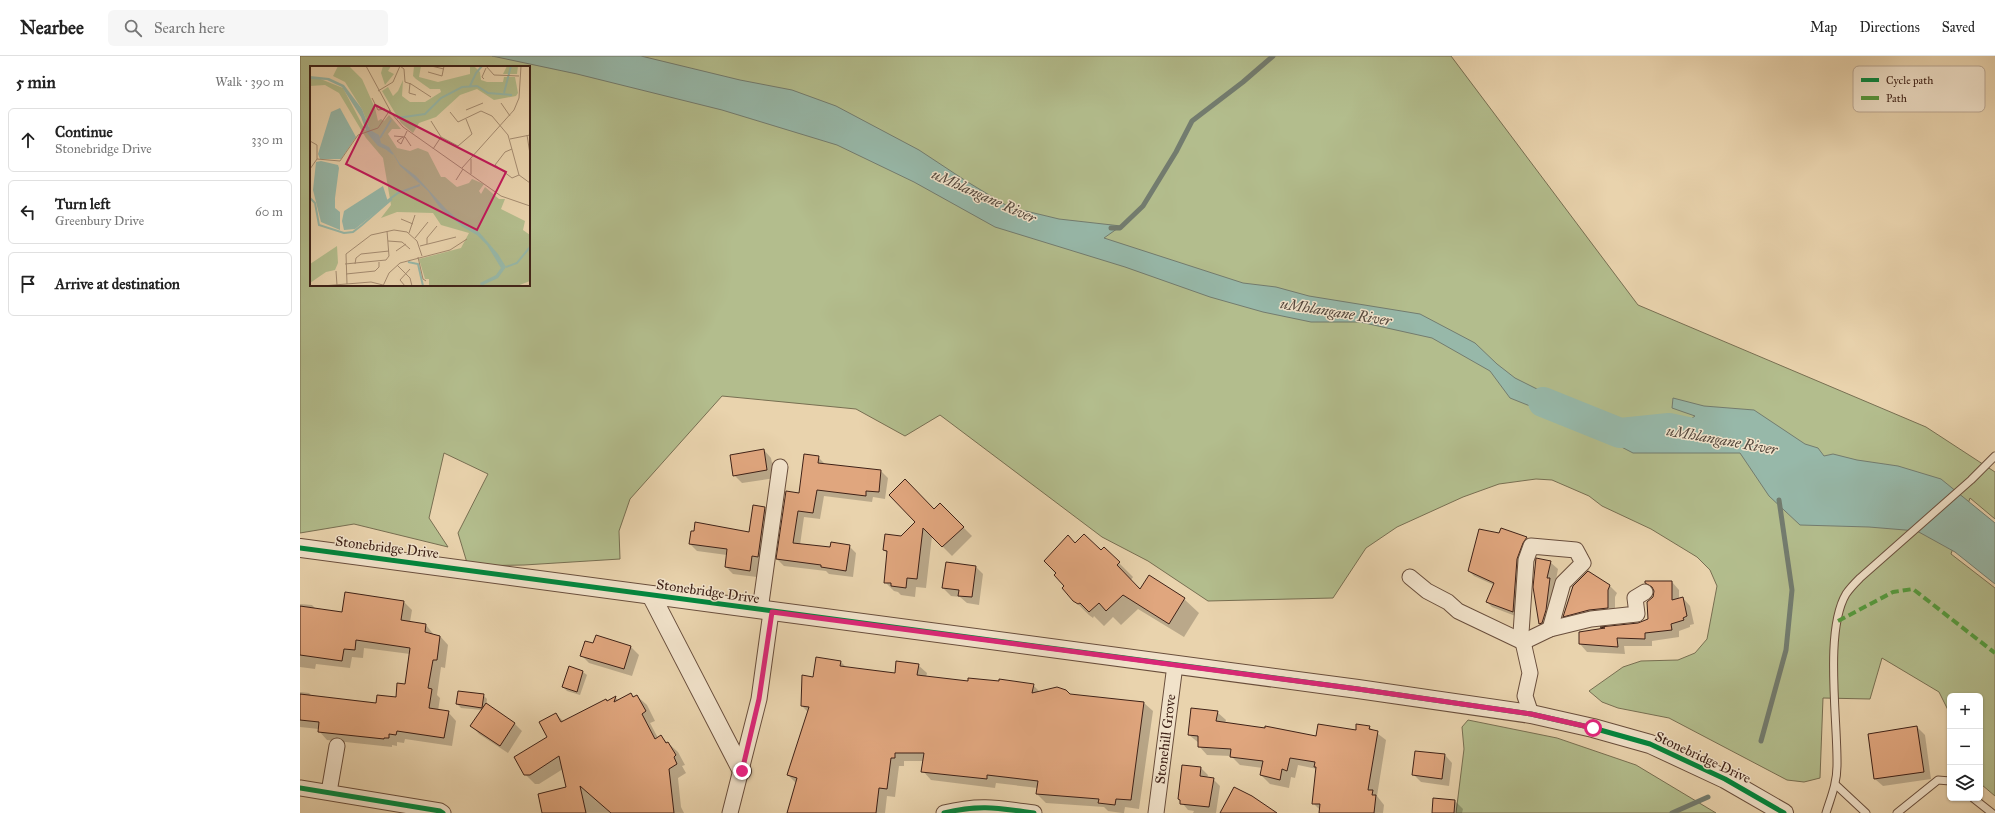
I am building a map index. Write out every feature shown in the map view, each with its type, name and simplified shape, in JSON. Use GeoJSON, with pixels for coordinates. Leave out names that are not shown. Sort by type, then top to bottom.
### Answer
{"type":"FeatureCollection","features":[{"type":"Feature","properties":{"kind":"street"},"geometry":{"type":"LineString","coordinates":[[730,813],[742,771],[759,699],[780,467]]}},
{"type":"Feature","properties":{"kind":"street"},"geometry":{"type":"LineString","coordinates":[[1531,714],[1525,696],[1530,674],[1521,633],[1526,560],[1531,546],[1576,550],[1583,562],[1563,583],[1550,629]]}},
{"type":"Feature","properties":{"kind":"street","name":"Stonebridge Drive"},"geometry":{"type":"LineString","coordinates":[[300,548],[1358,689],[1531,714],[1593,728],[1650,744],[1725,779],[1784,813]]}},
{"type":"Feature","properties":{"kind":"street"},"geometry":{"type":"LineString","coordinates":[[1410,577],[1427,591],[1448,602],[1458,611],[1523,642]]}},
{"type":"Feature","properties":{"kind":"street"},"geometry":{"type":"LineString","coordinates":[[1523,642],[1550,629],[1591,619],[1637,614],[1635,598],[1645,592]]}},
{"type":"Feature","properties":{"kind":"street"},"geometry":{"type":"LineString","coordinates":[[651,595],[742,771]]}},
{"type":"Feature","properties":{"kind":"street","name":"Stonehill Grove"},"geometry":{"type":"LineString","coordinates":[[1156,813],[1175,665]]}},
{"type":"Feature","properties":{"kind":"street"},"geometry":{"type":"LineString","coordinates":[[329,792],[337,746]]}},
{"type":"Feature","properties":{"kind":"street"},"geometry":{"type":"LineString","coordinates":[[300,788],[440,811],[444,813]]}},
{"type":"Feature","properties":{"kind":"street"},"geometry":{"type":"LineString","coordinates":[[944,813],[965,808],[986,806],[1034,813]]}},
{"type":"Feature","properties":{"kind":"lane"},"geometry":{"type":"LineString","coordinates":[[1826,813],[1836,785],[1838,767],[1834,660],[1836,630],[1846,595],[1860,578],[1972,480],[1995,456]]}},
{"type":"Feature","properties":{"kind":"lane"},"geometry":{"type":"LineString","coordinates":[[1897,813],[1938,780],[1947,781]]}},
{"type":"Feature","properties":{"kind":"lane"},"geometry":{"type":"LineString","coordinates":[[1836,785],[1866,813]]}},
{"type":"Feature","properties":{"kind":"lane"},"geometry":{"type":"LineString","coordinates":[[1976,801],[1992,813]]}},
{"type":"Feature","properties":{"kind":"green space"},"geometry":{"type":"Polygon","coordinates":[[[300,56],[1451,56],[1638,305],[1926,427],[1995,472],[1995,519],[1970,498],[1951,554],[1995,588],[1995,796],[1983,786],[1983,693],[1947,693],[1947,708],[1939,692],[1882,658],[1870,699],[1823,698],[1820,778],[1804,782],[1787,780],[1669,718],[1618,708],[1602,702],[1589,691],[1623,667],[1641,661],[1678,660],[1695,653],[1707,639],[1717,586],[1710,570],[1697,557],[1651,529],[1602,506],[1589,496],[1552,480],[1536,479],[1499,484],[1463,497],[1397,527],[1366,548],[1333,598],[1208,601],[1148,561],[1102,537],[940,415],[905,436],[856,409],[722,396],[630,499],[619,531],[620,559],[524,565],[468,566],[458,533],[488,474],[444,453],[429,518],[448,547],[354,524],[300,533],[300,56]]]}},
{"type":"Feature","properties":{"kind":"green space"},"geometry":{"type":"Polygon","coordinates":[[[1468,720],[1557,738],[1636,765],[1716,813],[1456,813],[1464,749],[1462,727],[1468,720]]]}},
{"type":"Feature","properties":{"kind":"water"},"geometry":{"type":"Polygon","coordinates":[[[492,56],[641,56],[740,80],[792,90],[836,106],[919,150],[1009,207],[1059,219],[1121,226],[1104,238],[1243,283],[1276,287],[1309,296],[1420,314],[1475,343],[1497,364],[1515,378],[1545,393],[1584,421],[1614,429],[1649,433],[1681,426],[1695,416],[1672,408],[1673,398],[1704,406],[1754,410],[1805,444],[1818,448],[1824,456],[1833,454],[1857,460],[1898,466],[1941,479],[1995,523],[1995,584],[1955,552],[1917,531],[1869,527],[1800,525],[1769,496],[1740,453],[1633,453],[1585,428],[1510,398],[1490,371],[1432,338],[1360,322],[1311,322],[1263,312],[1210,297],[1125,267],[995,227],[914,182],[837,145],[722,110],[577,74],[492,56]]]}},
{"type":"Feature","properties":{"kind":"building"},"geometry":{"type":"Polygon","coordinates":[[[764,449],[767,470],[733,476],[730,455],[764,449]]]}},
{"type":"Feature","properties":{"kind":"building"},"geometry":{"type":"Polygon","coordinates":[[[804,454],[819,456],[818,463],[881,470],[879,492],[866,491],[866,496],[817,490],[813,513],[798,511],[793,543],[830,547],[831,542],[850,545],[846,571],[821,567],[821,565],[776,559],[786,491],[799,493],[804,454]]]}},
{"type":"Feature","properties":{"kind":"building"},"geometry":{"type":"Polygon","coordinates":[[[905,479],[934,509],[940,503],[964,527],[942,547],[923,528],[917,579],[907,578],[906,588],[891,586],[891,583],[884,583],[887,551],[883,550],[885,534],[901,536],[915,522],[889,495],[905,479]]]}},
{"type":"Feature","properties":{"kind":"building"},"geometry":{"type":"Polygon","coordinates":[[[753,505],[765,507],[758,557],[752,556],[750,571],[725,567],[727,549],[689,544],[691,531],[694,531],[695,522],[749,532],[753,505]]]}},
{"type":"Feature","properties":{"kind":"building"},"geometry":{"type":"Polygon","coordinates":[[[1501,528],[1527,537],[1517,559],[1513,612],[1486,602],[1494,583],[1468,571],[1479,529],[1499,533],[1501,528]]]}},
{"type":"Feature","properties":{"kind":"building"},"geometry":{"type":"Polygon","coordinates":[[[1084,534],[1101,550],[1104,547],[1120,562],[1117,565],[1140,589],[1149,575],[1185,598],[1169,624],[1123,595],[1106,611],[1099,603],[1089,612],[1080,603],[1078,604],[1073,601],[1062,588],[1064,586],[1054,575],[1056,573],[1044,561],[1068,535],[1075,543],[1084,534]]]}},
{"type":"Feature","properties":{"kind":"building"},"geometry":{"type":"Polygon","coordinates":[[[1536,558],[1551,561],[1547,578],[1550,578],[1546,610],[1542,623],[1539,624],[1533,587],[1536,558]]]}},
{"type":"Feature","properties":{"kind":"building"},"geometry":{"type":"Polygon","coordinates":[[[946,562],[976,566],[972,597],[958,596],[959,590],[942,588],[946,562]]]}},
{"type":"Feature","properties":{"kind":"building"},"geometry":{"type":"Polygon","coordinates":[[[1588,571],[1610,585],[1608,590],[1608,608],[1589,610],[1563,617],[1573,586],[1588,571]]]}},
{"type":"Feature","properties":{"kind":"building"},"geometry":{"type":"Polygon","coordinates":[[[1645,581],[1672,581],[1672,600],[1683,597],[1687,616],[1683,618],[1684,620],[1671,624],[1672,630],[1645,633],[1645,639],[1617,638],[1618,647],[1579,644],[1579,632],[1605,628],[1600,627],[1638,623],[1648,619],[1647,602],[1653,597],[1654,591],[1652,587],[1645,583],[1645,581]]]}},
{"type":"Feature","properties":{"kind":"building"},"geometry":{"type":"Polygon","coordinates":[[[345,592],[404,601],[401,620],[426,624],[425,632],[440,636],[437,660],[433,660],[428,688],[432,689],[429,708],[449,711],[444,738],[397,731],[396,735],[389,734],[389,738],[384,739],[318,732],[319,722],[300,720],[300,694],[376,703],[377,695],[396,697],[397,683],[405,684],[410,648],[356,640],[355,650],[344,649],[342,661],[300,655],[300,606],[342,612],[345,592]]]}},
{"type":"Feature","properties":{"kind":"building"},"geometry":{"type":"Polygon","coordinates":[[[596,635],[631,646],[624,669],[580,656],[585,641],[593,643],[596,635]]]}},
{"type":"Feature","properties":{"kind":"building"},"geometry":{"type":"Polygon","coordinates":[[[816,657],[841,661],[840,666],[895,673],[896,661],[919,664],[917,675],[968,681],[968,678],[999,681],[999,679],[1034,684],[1032,693],[1057,687],[1066,690],[1070,694],[1144,702],[1131,800],[1116,799],[1115,805],[1098,803],[1099,799],[1036,794],[1038,781],[987,775],[987,779],[921,772],[924,753],[895,753],[895,758],[891,758],[887,789],[879,788],[876,813],[787,813],[797,778],[787,775],[809,707],[801,706],[802,675],[813,677],[816,657]]]}},
{"type":"Feature","properties":{"kind":"building"},"geometry":{"type":"Polygon","coordinates":[[[569,666],[583,671],[577,692],[562,687],[569,666]]]}},
{"type":"Feature","properties":{"kind":"building"},"geometry":{"type":"Polygon","coordinates":[[[458,691],[484,694],[482,708],[456,704],[458,691]]]}},
{"type":"Feature","properties":{"kind":"building"},"geometry":{"type":"Polygon","coordinates":[[[631,693],[633,697],[637,695],[646,711],[642,714],[655,739],[661,735],[666,743],[668,742],[676,755],[674,757],[677,764],[669,769],[674,813],[611,813],[580,786],[586,813],[542,813],[538,794],[566,787],[559,756],[530,775],[524,775],[514,757],[547,737],[539,722],[556,713],[561,722],[606,699],[607,701],[616,696],[614,702],[631,693]]]}},
{"type":"Feature","properties":{"kind":"building"},"geometry":{"type":"Polygon","coordinates":[[[486,703],[515,723],[500,746],[470,726],[486,703]]]}},
{"type":"Feature","properties":{"kind":"building"},"geometry":{"type":"Polygon","coordinates":[[[1191,708],[1218,711],[1216,721],[1265,728],[1265,726],[1316,736],[1318,724],[1356,730],[1356,724],[1370,726],[1369,729],[1378,731],[1368,790],[1373,790],[1372,795],[1376,795],[1374,813],[1319,813],[1320,804],[1312,804],[1316,767],[1314,767],[1315,762],[1290,758],[1287,771],[1282,769],[1280,780],[1260,775],[1263,761],[1230,757],[1231,749],[1198,747],[1198,736],[1188,735],[1191,708]]]}},
{"type":"Feature","properties":{"kind":"building"},"geometry":{"type":"Polygon","coordinates":[[[1917,726],[1924,772],[1874,779],[1868,734],[1917,726]]]}},
{"type":"Feature","properties":{"kind":"building"},"geometry":{"type":"Polygon","coordinates":[[[1415,751],[1445,754],[1442,779],[1412,775],[1415,751]]]}},
{"type":"Feature","properties":{"kind":"building"},"geometry":{"type":"Polygon","coordinates":[[[1182,765],[1201,767],[1200,776],[1214,778],[1209,807],[1180,804],[1180,800],[1178,799],[1182,765]]]}},
{"type":"Feature","properties":{"kind":"building"},"geometry":{"type":"Polygon","coordinates":[[[1234,787],[1252,796],[1277,813],[1220,813],[1234,787]]]}},
{"type":"Feature","properties":{"kind":"building"},"geometry":{"type":"Polygon","coordinates":[[[1433,798],[1455,800],[1454,813],[1432,813],[1433,798]]]}},
{"type":"Feature","properties":{"kind":"waterway"},"geometry":{"type":"LineString","coordinates":[[1111,228],[1120,228],[1143,206],[1176,152],[1192,121],[1243,82],[1273,56]]}},
{"type":"Feature","properties":{"kind":"waterway","name":"uMhlangane River"},"geometry":{"type":"LineString","coordinates":[[1543,402],[1620,433],[1669,428],[1711,437]]}},
{"type":"Feature","properties":{"kind":"waterway"},"geometry":{"type":"LineString","coordinates":[[1761,741],[1786,650],[1792,590],[1779,500]]}},
{"type":"Feature","properties":{"kind":"waterway"},"geometry":{"type":"LineString","coordinates":[[1672,813],[1708,797]]}},
{"type":"Feature","properties":{"kind":"marked path"},"geometry":{"type":"LineString","coordinates":[[1838,621],[1893,592],[1913,589],[1995,653]]}},
{"type":"Feature","properties":{"kind":"cycle path"},"geometry":{"type":"LineString","coordinates":[[300,548],[1358,689],[1531,714],[1593,728],[1650,744],[1725,779],[1784,813]]}},
{"type":"Feature","properties":{"kind":"cycle path"},"geometry":{"type":"LineString","coordinates":[[300,788],[440,811],[443,813]]}},
{"type":"Feature","properties":{"kind":"cycle path"},"geometry":{"type":"LineString","coordinates":[[944,813],[968,808],[999,808],[1034,813]]}},
{"type":"Feature","properties":{"kind":"route"},"geometry":{"type":"LineString","coordinates":[[742,771],[759,699],[772,612],[1358,689],[1531,714],[1593,728]]}}]}
